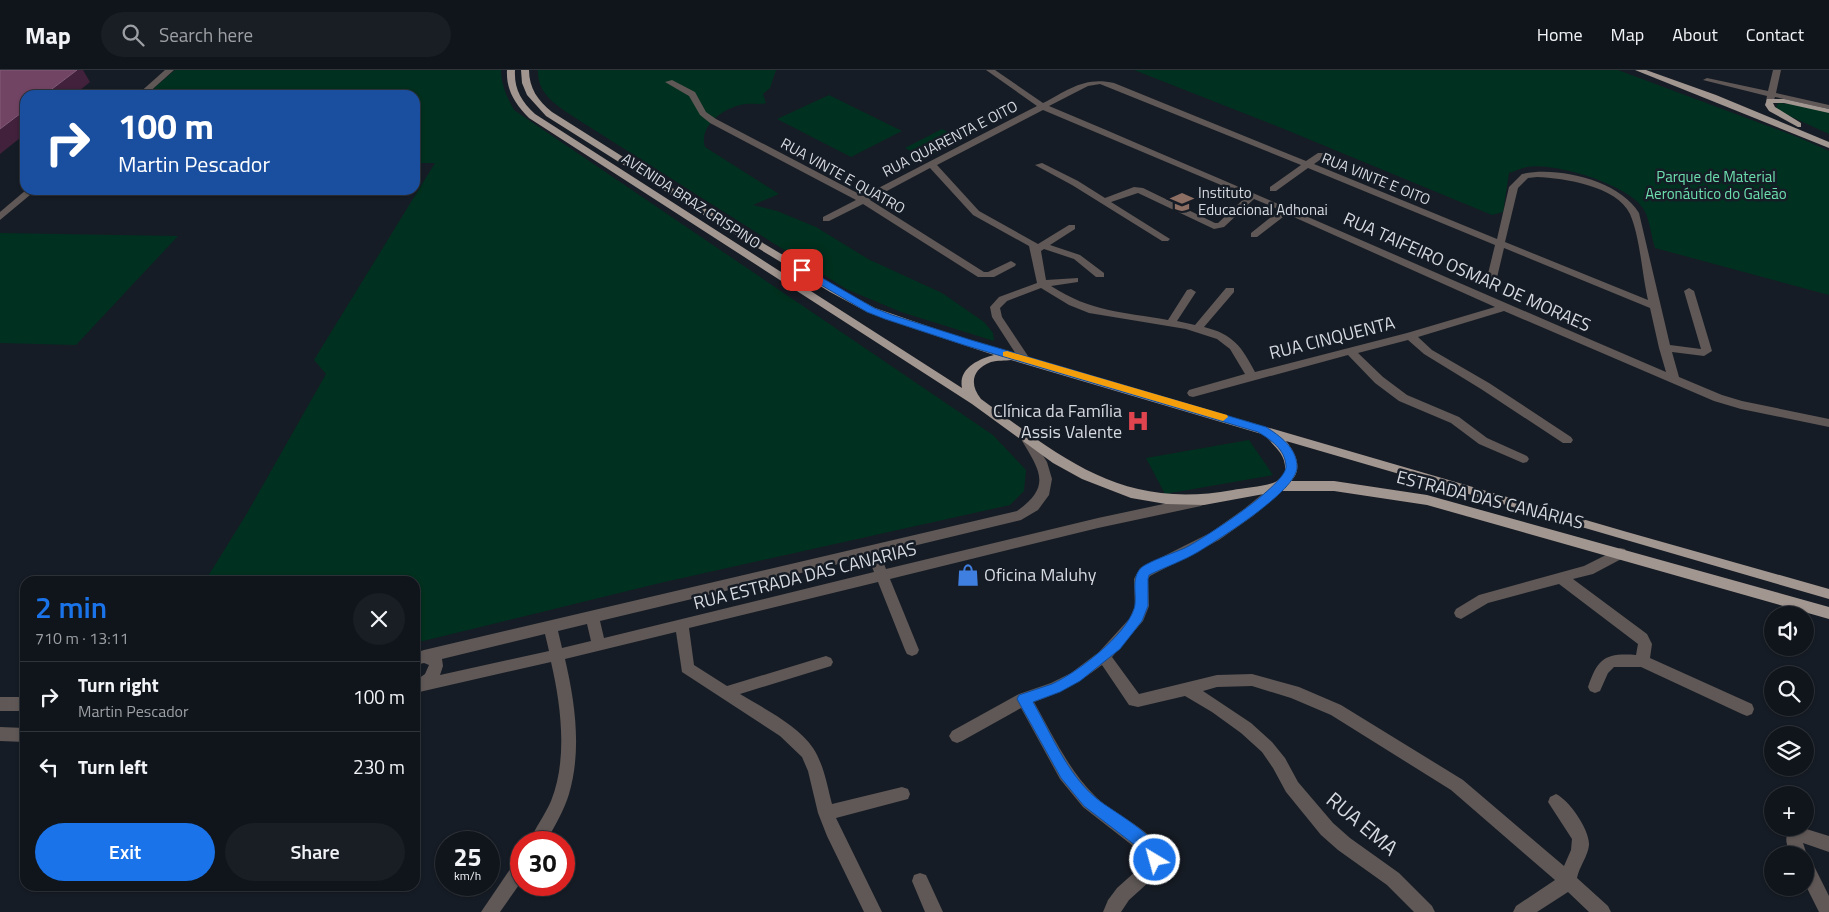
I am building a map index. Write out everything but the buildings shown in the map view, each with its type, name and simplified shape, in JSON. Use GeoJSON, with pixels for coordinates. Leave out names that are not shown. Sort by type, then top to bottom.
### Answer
{"type":"FeatureCollection","features":[{"type":"Feature","properties":{"kind":"main road","name":"AVENIDA BRAZ CRISPINO"},"geometry":{"type":"LineString","coordinates":[[511,70],[511,85],[514,96],[532,116],[981,405]]}},
{"type":"Feature","properties":{"kind":"main road","name":"AVENIDA BRAZ CRISPINO"},"geometry":{"type":"LineString","coordinates":[[524,70],[533,98],[548,114],[834,290],[871,310],[889,317],[1021,358]]}},
{"type":"Feature","properties":{"kind":"main road"},"geometry":{"type":"LineString","coordinates":[[1638,70],[1829,140]]}},
{"type":"Feature","properties":{"kind":"main road"},"geometry":{"type":"LineString","coordinates":[[1654,70],[1802,127],[1829,140]]}},
{"type":"Feature","properties":{"kind":"main road"},"geometry":{"type":"LineString","coordinates":[[1802,127],[1772,109],[1769,105],[1771,98],[1829,111]]}},
{"type":"Feature","properties":{"kind":"main road"},"geometry":{"type":"LineString","coordinates":[[981,405],[971,395],[967,384],[972,370],[986,360],[1002,357],[1021,358]]}},
{"type":"Feature","properties":{"kind":"main road","name":"ESTRADA DAS CANÁRIAS"},"geometry":{"type":"LineString","coordinates":[[1021,358],[1627,537],[1829,594]]}},
{"type":"Feature","properties":{"kind":"main road","name":"ESTRADA DAS CANÁRIAS"},"geometry":{"type":"LineString","coordinates":[[981,405],[1026,440],[1086,476],[1135,495],[1166,499],[1204,500],[1280,486],[1334,486],[1427,500],[1829,613]]}},
{"type":"Feature","properties":{"kind":"main road"},"geometry":{"type":"LineString","coordinates":[[1262,430],[1280,442],[1290,458],[1290,474],[1280,486]]}},
{"type":"Feature","properties":{"kind":"street"},"geometry":{"type":"LineString","coordinates":[[147,90],[170,70]]}},
{"type":"Feature","properties":{"kind":"street","name":"RUA TAIFEIRO OSMAR DE MORAES"},"geometry":{"type":"LineString","coordinates":[[990,70],[1044,107],[1253,195],[1505,307],[1718,398],[1741,405],[1829,423]]}},
{"type":"Feature","properties":{"kind":"street"},"geometry":{"type":"LineString","coordinates":[[1771,98],[1777,70]]}},
{"type":"Feature","properties":{"kind":"street"},"geometry":{"type":"LineString","coordinates":[[1707,80],[1771,98],[1829,107]]}},
{"type":"Feature","properties":{"kind":"street","name":"RUA VINTE E QUATRO"},"geometry":{"type":"LineString","coordinates":[[669,82],[692,94],[703,113],[713,121],[862,199],[982,275],[990,275],[1010,264]]}},
{"type":"Feature","properties":{"kind":"street","name":"RUA VINTE E OITO"},"geometry":{"type":"LineString","coordinates":[[1086,84],[1100,82],[1111,85],[1654,306]]}},
{"type":"Feature","properties":{"kind":"street","name":"RUA QUARENTA E OITO"},"geometry":{"type":"LineString","coordinates":[[826,219],[1086,84]]}},
{"type":"Feature","properties":{"kind":"street"},"geometry":{"type":"LineString","coordinates":[[1272,189],[1322,155]]}},
{"type":"Feature","properties":{"kind":"street"},"geometry":{"type":"LineString","coordinates":[[931,164],[976,213],[1040,248],[1077,257],[1100,275]]}},
{"type":"Feature","properties":{"kind":"street"},"geometry":{"type":"LineString","coordinates":[[1039,165],[1075,183],[1165,239]]}},
{"type":"Feature","properties":{"kind":"street"},"geometry":{"type":"LineString","coordinates":[[1490,286],[1514,187],[1525,176],[1558,175],[1606,190],[1633,210],[1664,348],[1674,379]]}},
{"type":"Feature","properties":{"kind":"street"},"geometry":{"type":"LineString","coordinates":[[1104,201],[1134,190],[1140,190],[1207,223],[1217,226],[1221,225],[1253,195]]}},
{"type":"Feature","properties":{"kind":"street"},"geometry":{"type":"LineString","coordinates":[[0,217],[25,195]]}},
{"type":"Feature","properties":{"kind":"street"},"geometry":{"type":"LineString","coordinates":[[1254,235],[1286,210]]}},
{"type":"Feature","properties":{"kind":"street"},"geometry":{"type":"LineString","coordinates":[[1040,248],[1072,227]]}},
{"type":"Feature","properties":{"kind":"street"},"geometry":{"type":"LineString","coordinates":[[1040,248],[1042,284]]}},
{"type":"Feature","properties":{"kind":"street"},"geometry":{"type":"LineString","coordinates":[[1021,358],[997,317],[995,307],[1003,298],[1042,284],[1074,280]]}},
{"type":"Feature","properties":{"kind":"street"},"geometry":{"type":"LineString","coordinates":[[1042,284],[1068,301],[1092,311],[1213,333],[1230,342],[1252,376]]}},
{"type":"Feature","properties":{"kind":"street"},"geometry":{"type":"LineString","coordinates":[[1196,330],[1230,290]]}},
{"type":"Feature","properties":{"kind":"street"},"geometry":{"type":"LineString","coordinates":[[1664,348],[1704,354],[1707,351],[1690,291]]}},
{"type":"Feature","properties":{"kind":"street"},"geometry":{"type":"LineString","coordinates":[[1171,324],[1191,292]]}},
{"type":"Feature","properties":{"kind":"street"},"geometry":{"type":"LineString","coordinates":[[1478,314],[1481,296]]}},
{"type":"Feature","properties":{"kind":"street","name":"RUA CINQUENTA"},"geometry":{"type":"LineString","coordinates":[[1193,394],[1252,376],[1410,336],[1505,307]]}},
{"type":"Feature","properties":{"kind":"street"},"geometry":{"type":"LineString","coordinates":[[1410,336],[1428,352],[1568,440]]}},
{"type":"Feature","properties":{"kind":"street"},"geometry":{"type":"LineString","coordinates":[[1351,352],[1379,380],[1403,398],[1459,422],[1483,441],[1523,459]]}},
{"type":"Feature","properties":{"kind":"street","name":"RUA ESTRADA DAS CANARIAS"},"geometry":{"type":"LineString","coordinates":[[420,658],[1021,515],[1038,503],[1044,490],[1046,479],[1044,465],[1026,440]]}},
{"type":"Feature","properties":{"kind":"street"},"geometry":{"type":"LineString","coordinates":[[957,736],[1024,699],[1056,688],[1076,677],[1104,656],[1136,621],[1142,606],[1141,579],[1145,572],[1192,550],[1263,502],[1280,486]]}},
{"type":"Feature","properties":{"kind":"street","name":"RUA ESTRADA DAS CANARIAS"},"geometry":{"type":"LineString","coordinates":[[420,686],[557,656],[1098,523],[1204,500]]}},
{"type":"Feature","properties":{"kind":"street"},"geometry":{"type":"LineString","coordinates":[[872,550],[912,650]]}},
{"type":"Feature","properties":{"kind":"street"},"geometry":{"type":"LineString","coordinates":[[1461,613],[1484,599],[1588,570],[1620,553]]}},
{"type":"Feature","properties":{"kind":"street"},"geometry":{"type":"LineString","coordinates":[[1561,578],[1642,638],[1645,644],[1642,660]]}},
{"type":"Feature","properties":{"kind":"street"},"geometry":{"type":"LineString","coordinates":[[592,617],[598,645]]}},
{"type":"Feature","properties":{"kind":"street"},"geometry":{"type":"LineString","coordinates":[[682,625],[687,668],[785,730],[807,752],[816,771],[826,813],[873,912]]}},
{"type":"Feature","properties":{"kind":"street"},"geometry":{"type":"LineString","coordinates":[[542,831],[563,788],[570,744],[557,656],[550,627]]}},
{"type":"Feature","properties":{"kind":"street"},"geometry":{"type":"LineString","coordinates":[[1104,656],[1134,700],[1138,701],[1217,681],[1252,680],[1294,692],[1336,710],[1457,785],[1544,858],[1602,912]]}},
{"type":"Feature","properties":{"kind":"street"},"geometry":{"type":"LineString","coordinates":[[420,658],[431,658],[436,662],[436,667],[434,672],[420,684]]}},
{"type":"Feature","properties":{"kind":"street"},"geometry":{"type":"LineString","coordinates":[[1595,687],[1601,668],[1607,663],[1616,660],[1642,660],[1747,710]]}},
{"type":"Feature","properties":{"kind":"street"},"geometry":{"type":"LineString","coordinates":[[724,693],[826,662]]}},
{"type":"Feature","properties":{"kind":"street","name":"RUA EMA"},"geometry":{"type":"LineString","coordinates":[[1185,688],[1217,707],[1246,728],[1267,747],[1279,763],[1292,787],[1327,829],[1344,844],[1393,879],[1426,912]]}},
{"type":"Feature","properties":{"kind":"street"},"geometry":{"type":"LineString","coordinates":[[1024,699],[1066,774],[1089,802],[1150,847],[1155,854],[1154,866],[1118,898],[1112,907],[1112,912]]}},
{"type":"Feature","properties":{"kind":"street"},"geometry":{"type":"LineString","coordinates":[[0,704],[20,704]]}},
{"type":"Feature","properties":{"kind":"street"},"geometry":{"type":"LineString","coordinates":[[0,734],[20,734]]}},
{"type":"Feature","properties":{"kind":"street"},"geometry":{"type":"LineString","coordinates":[[826,813],[902,794]]}},
{"type":"Feature","properties":{"kind":"street"},"geometry":{"type":"LineString","coordinates":[[1522,912],[1568,882],[1571,865],[1580,849],[1580,841],[1575,828],[1556,802]]}},
{"type":"Feature","properties":{"kind":"street"},"geometry":{"type":"LineString","coordinates":[[1796,846],[1794,837],[1799,834],[1822,841]]}},
{"type":"Feature","properties":{"kind":"street"},"geometry":{"type":"LineString","coordinates":[[920,881],[934,912]]}},
{"type":"Feature","properties":{"kind":"street"},"geometry":{"type":"LineString","coordinates":[[490,912],[510,884]]}},
{"type":"Feature","properties":{"kind":"street"},"geometry":{"type":"LineString","coordinates":[[1814,884],[1828,912]]}},
{"type":"Feature","properties":{"kind":"green space"},"geometry":{"type":"Polygon","coordinates":[[[175,70],[501,70],[503,86],[514,110],[993,435],[1026,470],[1024,491],[1010,505],[660,583],[420,642],[420,576],[208,576],[246,515],[326,374],[314,360],[415,195],[420,195],[420,187],[435,163],[420,163],[420,90],[152,90],[175,70]]]}},
{"type":"Feature","properties":{"kind":"green space"},"geometry":{"type":"Polygon","coordinates":[[[538,70],[776,70],[770,88],[763,94],[766,103],[730,108],[715,118],[706,131],[705,147],[779,194],[753,205],[777,211],[816,227],[868,259],[942,293],[984,322],[993,333],[994,341],[901,312],[846,289],[577,119],[550,99],[545,93],[541,86],[538,70]]]}},
{"type":"Feature","properties":{"kind":"green space","name":"Parque de Material Aeronáutico do Galeão"},"geometry":{"type":"Polygon","coordinates":[[[1134,70],[1618,70],[1800,138],[1829,151],[1829,295],[1655,248],[1646,214],[1636,201],[1624,192],[1591,177],[1539,166],[1525,167],[1509,173],[1503,212],[1492,215],[1284,129],[1134,70]]]}},
{"type":"Feature","properties":{"kind":"green space"},"geometry":{"type":"Polygon","coordinates":[[[829,95],[902,131],[851,157],[777,119],[829,95]]]}},
{"type":"Feature","properties":{"kind":"green space"},"geometry":{"type":"Polygon","coordinates":[[[1778,103],[1829,112],[1829,134],[1781,112],[1776,108],[1778,103]]]}},
{"type":"Feature","properties":{"kind":"green space"},"geometry":{"type":"Polygon","coordinates":[[[942,129],[962,139],[925,158],[905,148],[942,129]]]}},
{"type":"Feature","properties":{"kind":"green space"},"geometry":{"type":"Polygon","coordinates":[[[0,233],[178,236],[76,345],[0,343],[0,233]]]}},
{"type":"Feature","properties":{"kind":"green space"},"geometry":{"type":"Polygon","coordinates":[[[1249,440],[1273,475],[1165,494],[1146,458],[1249,440]]]}},
{"type":"Feature","properties":{"kind":"slow traffic"},"geometry":{"type":"LineString","coordinates":[[1007,354],[1223,417]]}},
{"type":"Feature","properties":{"kind":"place","name":"Instituto Educacional Adhonai"},"geometry":{"type":"Point","coordinates":[1182,202]}},
{"type":"Feature","properties":{"kind":"place","name":"Clínica da Família Assis Valente"},"geometry":{"type":"Point","coordinates":[1138,421]}},
{"type":"Feature","properties":{"kind":"place","name":"Oficina Maluhy"},"geometry":{"type":"Point","coordinates":[968,575]}},
{"type":"Feature","properties":{"kind":"route"},"geometry":{"type":"LineString","coordinates":[[802,270],[871,310],[889,317],[1262,430],[1276,438],[1286,449],[1292,466],[1290,474],[1286,481],[1263,502],[1192,550],[1150,568],[1145,572],[1141,579],[1142,606],[1136,621],[1124,633],[1116,645],[1076,677],[1056,688],[1024,699],[1066,774],[1089,802],[1150,847],[1155,854],[1155,860]]}}]}
